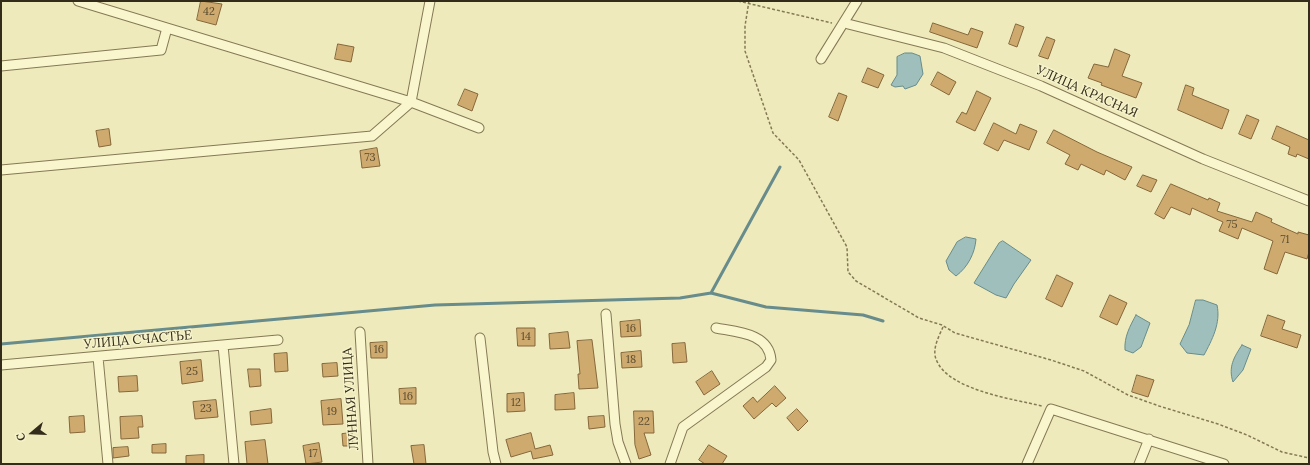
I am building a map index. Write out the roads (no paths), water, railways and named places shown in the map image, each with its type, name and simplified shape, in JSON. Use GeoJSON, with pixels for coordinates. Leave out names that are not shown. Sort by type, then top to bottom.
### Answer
{"type":"FeatureCollection","features":[{"type":"Feature","properties":{"kind":"street"},"geometry":{"type":"LineString","coordinates":[[78,1],[411,102],[479,128]]}},
{"type":"Feature","properties":{"kind":"street"},"geometry":{"type":"LineString","coordinates":[[1,170],[372,136],[411,102],[430,1]]}},
{"type":"Feature","properties":{"kind":"street"},"geometry":{"type":"LineString","coordinates":[[821,58],[846,24],[857,1]]}},
{"type":"Feature","properties":{"kind":"street","name":"УЛИЦА КРАСНАЯ"},"geometry":{"type":"LineString","coordinates":[[846,24],[944,48],[1041,86],[1203,159],[1309,201]]}},
{"type":"Feature","properties":{"kind":"street"},"geometry":{"type":"LineString","coordinates":[[1,66],[161,50],[167,28]]}},
{"type":"Feature","properties":{"kind":"street"},"geometry":{"type":"LineString","coordinates":[[606,314],[615,424],[618,442],[626,464]]}},
{"type":"Feature","properties":{"kind":"street"},"geometry":{"type":"LineString","coordinates":[[670,464],[684,427],[766,367],[771,360],[768,347],[759,339],[747,334],[716,328]]}},
{"type":"Feature","properties":{"kind":"street","name":"ЛУННАЯ УЛИЦА"},"geometry":{"type":"LineString","coordinates":[[360,332],[368,464]]}},
{"type":"Feature","properties":{"kind":"street"},"geometry":{"type":"LineString","coordinates":[[480,338],[493,452],[496,464]]}},
{"type":"Feature","properties":{"kind":"street","name":"УЛИЦА СЧАСТЬЕ"},"geometry":{"type":"LineString","coordinates":[[2,366],[278,340]]}},
{"type":"Feature","properties":{"kind":"street"},"geometry":{"type":"LineString","coordinates":[[223,345],[234,464]]}},
{"type":"Feature","properties":{"kind":"street"},"geometry":{"type":"LineString","coordinates":[[98,356],[108,464]]}},
{"type":"Feature","properties":{"kind":"street"},"geometry":{"type":"LineString","coordinates":[[1027,464],[1051,409],[1224,464]]}},
{"type":"Feature","properties":{"kind":"street"},"geometry":{"type":"LineString","coordinates":[[1139,464],[1149,439]]}},
{"type":"Feature","properties":{"kind":"water"},"geometry":{"type":"Polygon","coordinates":[[[905,53],[912,53],[920,56],[923,74],[916,85],[905,89],[903,86],[895,87],[891,85],[897,75],[897,57],[905,53]]]}},
{"type":"Feature","properties":{"kind":"water"},"geometry":{"type":"Polygon","coordinates":[[[966,237],[976,239],[974,249],[967,264],[956,276],[949,270],[946,261],[957,242],[966,237]]]}},
{"type":"Feature","properties":{"kind":"water"},"geometry":{"type":"Polygon","coordinates":[[[1003,241],[1031,260],[1006,298],[996,295],[974,283],[999,243],[1003,241]]]}},
{"type":"Feature","properties":{"kind":"water"},"geometry":{"type":"Polygon","coordinates":[[[1196,300],[1203,300],[1217,305],[1217,325],[1204,355],[1187,353],[1180,344],[1189,325],[1196,300]]]}},
{"type":"Feature","properties":{"kind":"water"},"geometry":{"type":"Polygon","coordinates":[[[1136,315],[1150,323],[1141,347],[1133,353],[1125,350],[1125,341],[1136,315]]]}},
{"type":"Feature","properties":{"kind":"water"},"geometry":{"type":"Polygon","coordinates":[[[1242,345],[1251,349],[1243,370],[1233,382],[1231,372],[1233,362],[1242,345]]]}},
{"type":"Feature","properties":{"kind":"waterway"},"geometry":{"type":"LineString","coordinates":[[1,344],[435,305],[680,298],[711,293],[780,167]]}},
{"type":"Feature","properties":{"kind":"waterway"},"geometry":{"type":"LineString","coordinates":[[711,293],[766,307],[863,315],[883,321]]}}]}
